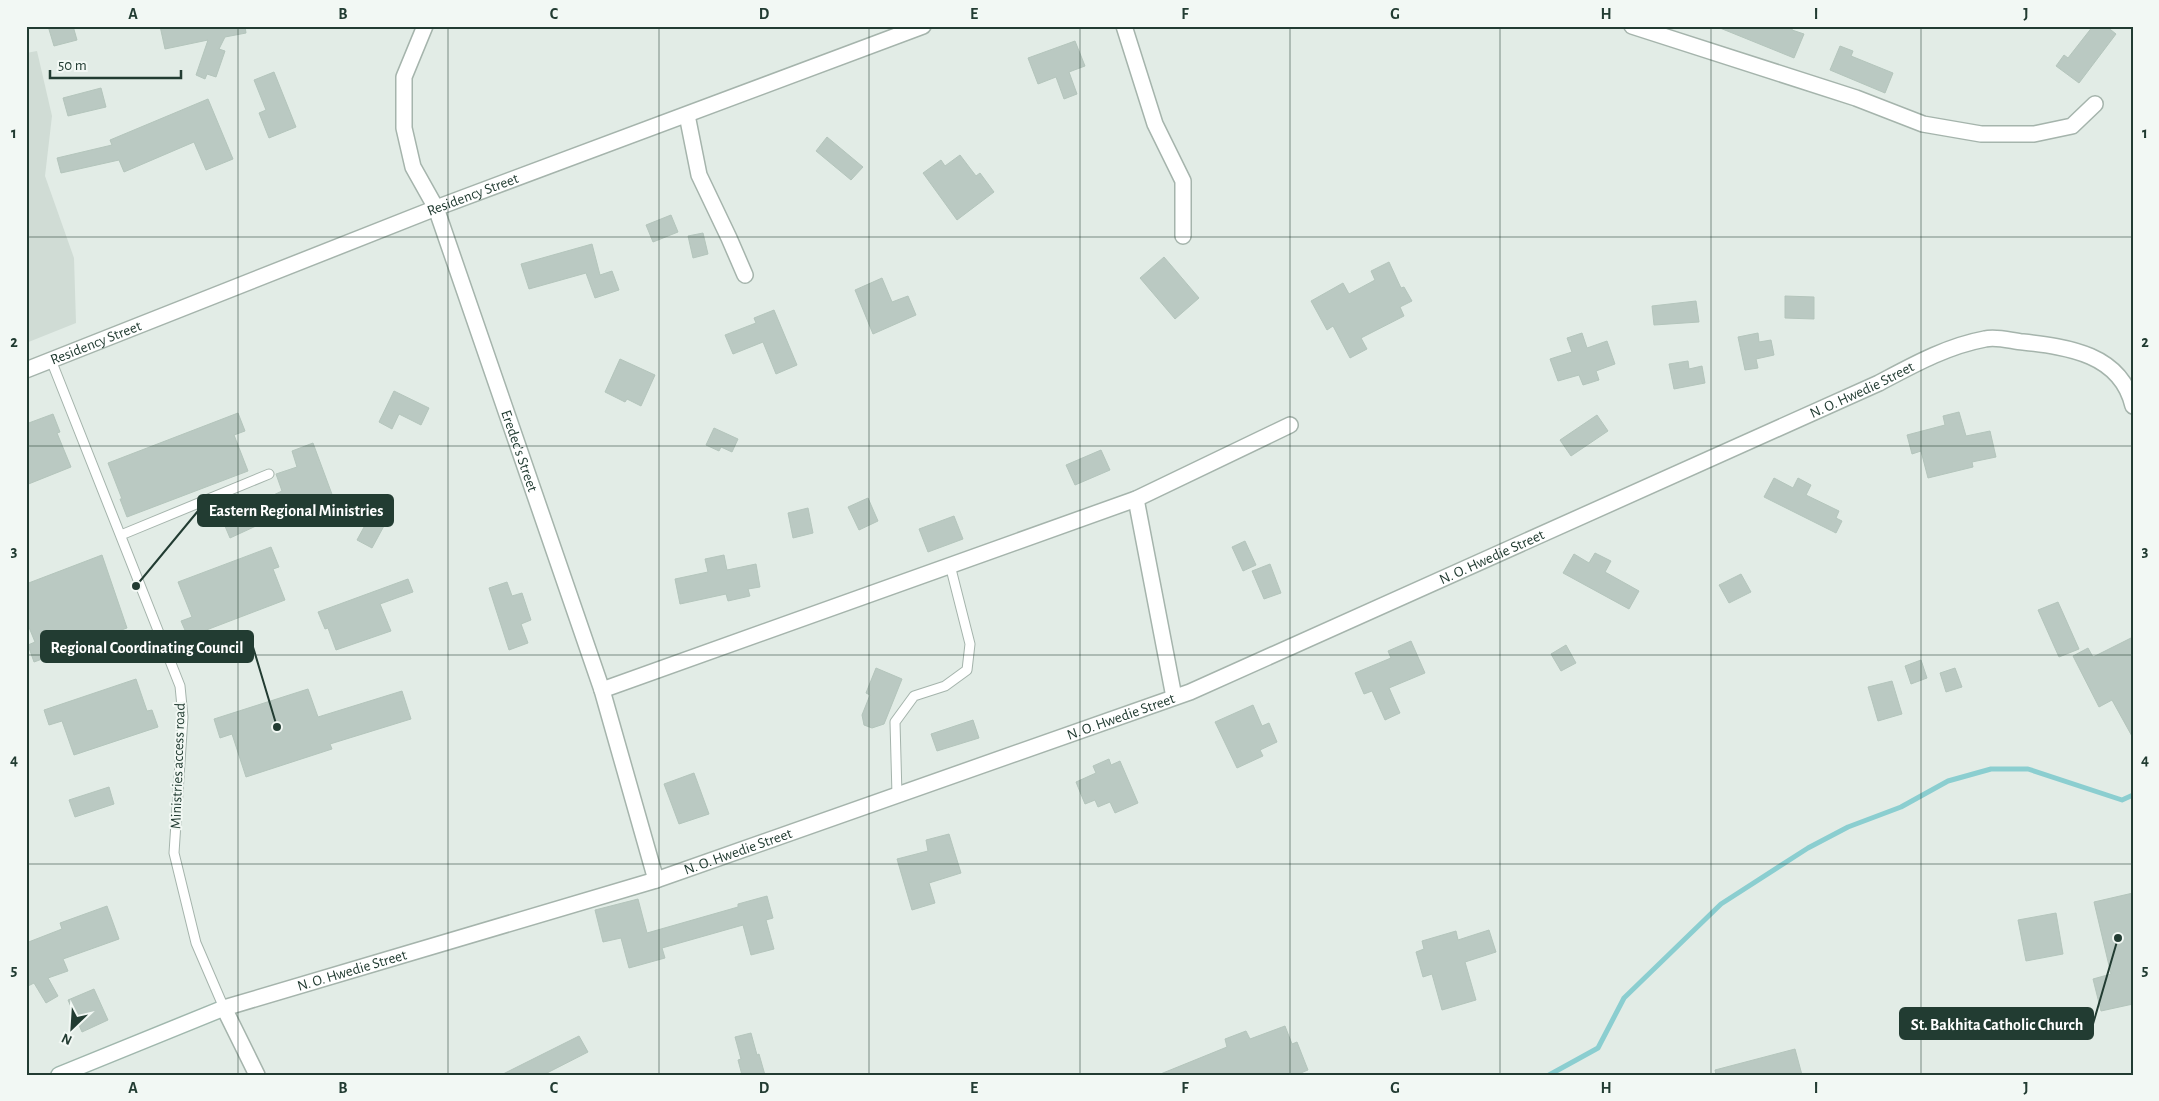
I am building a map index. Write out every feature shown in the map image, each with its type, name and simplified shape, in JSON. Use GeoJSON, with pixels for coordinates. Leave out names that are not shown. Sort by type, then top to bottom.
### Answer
{"type":"FeatureCollection","features":[{"type":"Feature","properties":{"kind":"street","name":"Eredec's Street"},"geometry":{"type":"LineString","coordinates":[[425,26],[404,77],[404,128],[413,166],[436,208],[602,690],[656,880]]}},
{"type":"Feature","properties":{"kind":"street","name":"Residency Street"},"geometry":{"type":"LineString","coordinates":[[26,370],[436,208],[923,26]]}},
{"type":"Feature","properties":{"kind":"street"},"geometry":{"type":"LineString","coordinates":[[1124,26],[1155,124],[1183,181],[1184,236]]}},
{"type":"Feature","properties":{"kind":"street"},"geometry":{"type":"LineString","coordinates":[[1632,26],[1856,98],[1923,124],[1942,128],[1981,134],[2034,134],[2072,126],[2095,104]]}},
{"type":"Feature","properties":{"kind":"street"},"geometry":{"type":"LineString","coordinates":[[687,115],[699,175],[745,275]]}},
{"type":"Feature","properties":{"kind":"street","name":"N. O. Hwedie Street"},"geometry":{"type":"LineString","coordinates":[[59,1075],[224,1008],[656,880],[1174,697],[1879,383],[1935,354],[1987,338],[2079,350],[2114,371],[2130,392],[2133,406]]}},
{"type":"Feature","properties":{"kind":"street"},"geometry":{"type":"LineString","coordinates":[[602,690],[1136,499],[1290,425]]}},
{"type":"Feature","properties":{"kind":"street"},"geometry":{"type":"LineString","coordinates":[[1136,499],[1174,697]]}},
{"type":"Feature","properties":{"kind":"street"},"geometry":{"type":"LineString","coordinates":[[224,1008],[257,1075]]}},
{"type":"Feature","properties":{"kind":"lane","name":"Ministries access road"},"geometry":{"type":"LineString","coordinates":[[51,360],[180,686],[183,717],[174,853],[196,943],[224,1008]]}},
{"type":"Feature","properties":{"kind":"lane"},"geometry":{"type":"LineString","coordinates":[[121,534],[269,474]]}},
{"type":"Feature","properties":{"kind":"lane"},"geometry":{"type":"LineString","coordinates":[[897,795],[895,722],[914,696],[945,686],[967,670],[970,644],[950,565]]}},
{"type":"Feature","properties":{"kind":"shaded area"},"geometry":{"type":"Polygon","coordinates":[[[37,51],[52,116],[45,176],[74,258],[76,323],[26,343],[26,53],[37,51]]]}},
{"type":"Feature","properties":{"kind":"building"},"geometry":{"type":"Polygon","coordinates":[[[48,26],[73,26],[77,40],[54,46],[48,26]]]}},
{"type":"Feature","properties":{"kind":"building"},"geometry":{"type":"Polygon","coordinates":[[[160,26],[245,26],[246,33],[225,37],[219,49],[225,51],[216,77],[207,74],[205,79],[196,75],[208,40],[165,49],[160,26]]]}},
{"type":"Feature","properties":{"kind":"building"},"geometry":{"type":"Polygon","coordinates":[[[1715,26],[1793,26],[1792,30],[1804,34],[1794,58],[1715,26]]]}},
{"type":"Feature","properties":{"kind":"building"},"geometry":{"type":"Polygon","coordinates":[[[2093,26],[2106,26],[2116,34],[2079,83],[2056,66],[2064,55],[2068,58],[2093,26]]]}},
{"type":"Feature","properties":{"kind":"building"},"geometry":{"type":"Polygon","coordinates":[[[1075,41],[1085,66],[1069,72],[1077,94],[1064,99],[1056,77],[1038,84],[1028,58],[1075,41]]]}},
{"type":"Feature","properties":{"kind":"building"},"geometry":{"type":"Polygon","coordinates":[[[1840,46],[1853,51],[1851,56],[1893,73],[1885,93],[1830,70],[1840,46]]]}},
{"type":"Feature","properties":{"kind":"building"},"geometry":{"type":"Polygon","coordinates":[[[274,72],[296,127],[269,138],[259,113],[266,110],[254,80],[274,72]]]}},
{"type":"Feature","properties":{"kind":"building"},"geometry":{"type":"Polygon","coordinates":[[[101,88],[106,107],[68,116],[63,98],[101,88]]]}},
{"type":"Feature","properties":{"kind":"building"},"geometry":{"type":"Polygon","coordinates":[[[208,99],[233,159],[206,170],[194,142],[124,172],[119,160],[61,173],[57,158],[112,145],[110,140],[208,99]]]}},
{"type":"Feature","properties":{"kind":"building"},"geometry":{"type":"Polygon","coordinates":[[[827,137],[863,167],[851,180],[816,151],[827,137]]]}},
{"type":"Feature","properties":{"kind":"building"},"geometry":{"type":"Polygon","coordinates":[[[960,155],[976,176],[980,173],[994,192],[957,220],[923,173],[941,160],[945,166],[960,155]]]}},
{"type":"Feature","properties":{"kind":"building"},"geometry":{"type":"Polygon","coordinates":[[[671,215],[678,232],[653,242],[646,225],[671,215]]]}},
{"type":"Feature","properties":{"kind":"building"},"geometry":{"type":"Polygon","coordinates":[[[703,233],[708,254],[693,258],[688,236],[703,233]]]}},
{"type":"Feature","properties":{"kind":"building"},"geometry":{"type":"Polygon","coordinates":[[[592,244],[600,275],[612,271],[619,290],[595,298],[586,273],[529,289],[521,264],[592,244]]]}},
{"type":"Feature","properties":{"kind":"building"},"geometry":{"type":"Polygon","coordinates":[[[1164,257],[1199,298],[1175,319],[1140,278],[1164,257]]]}},
{"type":"Feature","properties":{"kind":"building"},"geometry":{"type":"Polygon","coordinates":[[[1389,262],[1401,288],[1404,287],[1412,301],[1400,307],[1404,316],[1361,338],[1367,349],[1350,358],[1333,326],[1327,330],[1311,301],[1343,283],[1349,294],[1375,280],[1371,271],[1389,262]]]}},
{"type":"Feature","properties":{"kind":"building"},"geometry":{"type":"Polygon","coordinates":[[[882,278],[892,302],[908,296],[916,315],[873,334],[855,290],[882,278]]]}},
{"type":"Feature","properties":{"kind":"building"},"geometry":{"type":"Polygon","coordinates":[[[1785,296],[1814,297],[1814,319],[1785,318],[1785,296]]]}},
{"type":"Feature","properties":{"kind":"building"},"geometry":{"type":"Polygon","coordinates":[[[1696,301],[1699,322],[1654,325],[1652,306],[1696,301]]]}},
{"type":"Feature","properties":{"kind":"building"},"geometry":{"type":"Polygon","coordinates":[[[774,310],[797,365],[776,374],[763,342],[733,354],[725,335],[756,323],[754,318],[774,310]]]}},
{"type":"Feature","properties":{"kind":"building"},"geometry":{"type":"Polygon","coordinates":[[[1582,333],[1587,348],[1607,341],[1615,364],[1596,371],[1599,380],[1583,385],[1579,375],[1558,381],[1550,359],[1572,352],[1567,338],[1582,333]]]}},
{"type":"Feature","properties":{"kind":"building"},"geometry":{"type":"Polygon","coordinates":[[[1758,333],[1759,342],[1771,340],[1774,355],[1756,359],[1758,368],[1745,370],[1738,337],[1758,333]]]}},
{"type":"Feature","properties":{"kind":"building"},"geometry":{"type":"Polygon","coordinates":[[[620,359],[655,375],[641,406],[627,399],[625,402],[605,392],[620,359]]]}},
{"type":"Feature","properties":{"kind":"building"},"geometry":{"type":"Polygon","coordinates":[[[1688,361],[1689,369],[1702,366],[1705,383],[1674,389],[1669,364],[1688,361]]]}},
{"type":"Feature","properties":{"kind":"building"},"geometry":{"type":"Polygon","coordinates":[[[394,391],[429,408],[421,425],[399,414],[392,429],[379,422],[394,391]]]}},
{"type":"Feature","properties":{"kind":"building"},"geometry":{"type":"Polygon","coordinates":[[[1959,412],[1966,436],[1990,431],[1996,457],[1972,462],[1973,467],[1928,478],[1921,451],[1912,454],[1907,435],[1945,425],[1943,416],[1959,412]]]}},
{"type":"Feature","properties":{"kind":"building"},"geometry":{"type":"Polygon","coordinates":[[[238,413],[245,431],[234,435],[248,471],[127,517],[108,463],[238,413]]]}},
{"type":"Feature","properties":{"kind":"building"},"geometry":{"type":"Polygon","coordinates":[[[53,414],[60,432],[57,433],[71,467],[26,485],[26,424],[53,414]]]}},
{"type":"Feature","properties":{"kind":"building"},"geometry":{"type":"Polygon","coordinates":[[[1597,415],[1608,431],[1571,456],[1560,440],[1597,415]]]}},
{"type":"Feature","properties":{"kind":"building"},"geometry":{"type":"Polygon","coordinates":[[[714,428],[738,439],[732,452],[721,447],[719,451],[706,445],[714,428]]]}},
{"type":"Feature","properties":{"kind":"building"},"geometry":{"type":"Polygon","coordinates":[[[313,443],[333,497],[307,507],[304,498],[265,512],[269,520],[230,538],[222,519],[282,491],[276,474],[297,467],[292,451],[313,443]]]}},
{"type":"Feature","properties":{"kind":"building"},"geometry":{"type":"Polygon","coordinates":[[[1101,450],[1110,470],[1075,485],[1066,465],[1101,450]]]}},
{"type":"Feature","properties":{"kind":"building"},"geometry":{"type":"Polygon","coordinates":[[[1774,478],[1793,488],[1798,478],[1811,485],[1806,495],[1839,511],[1836,518],[1842,521],[1836,533],[1764,497],[1774,478]]]}},
{"type":"Feature","properties":{"kind":"building"},"geometry":{"type":"Polygon","coordinates":[[[868,498],[878,521],[859,530],[848,507],[868,498]]]}},
{"type":"Feature","properties":{"kind":"building"},"geometry":{"type":"Polygon","coordinates":[[[808,508],[813,533],[793,538],[788,513],[808,508]]]}},
{"type":"Feature","properties":{"kind":"building"},"geometry":{"type":"Polygon","coordinates":[[[370,516],[385,524],[372,548],[357,540],[370,516]]]}},
{"type":"Feature","properties":{"kind":"building"},"geometry":{"type":"Polygon","coordinates":[[[954,516],[963,539],[928,552],[919,529],[954,516]]]}},
{"type":"Feature","properties":{"kind":"building"},"geometry":{"type":"Polygon","coordinates":[[[1245,541],[1256,565],[1243,571],[1232,547],[1245,541]]]}},
{"type":"Feature","properties":{"kind":"building"},"geometry":{"type":"Polygon","coordinates":[[[271,547],[279,567],[273,569],[285,600],[188,637],[181,621],[192,617],[178,582],[271,547]]]}},
{"type":"Feature","properties":{"kind":"building"},"geometry":{"type":"Polygon","coordinates":[[[1595,553],[1611,561],[1605,572],[1639,591],[1629,609],[1563,573],[1574,554],[1589,563],[1595,553]]]}},
{"type":"Feature","properties":{"kind":"building"},"geometry":{"type":"Polygon","coordinates":[[[102,555],[127,628],[34,662],[28,645],[35,642],[26,620],[26,584],[102,555]]]}},
{"type":"Feature","properties":{"kind":"building"},"geometry":{"type":"Polygon","coordinates":[[[724,555],[727,570],[756,564],[760,587],[748,589],[750,596],[728,601],[726,594],[680,604],[675,579],[708,572],[705,559],[724,555]]]}},
{"type":"Feature","properties":{"kind":"building"},"geometry":{"type":"Polygon","coordinates":[[[1270,564],[1281,593],[1264,599],[1252,571],[1270,564]]]}},
{"type":"Feature","properties":{"kind":"building"},"geometry":{"type":"Polygon","coordinates":[[[1741,574],[1751,592],[1729,603],[1719,585],[1741,574]]]}},
{"type":"Feature","properties":{"kind":"building"},"geometry":{"type":"Polygon","coordinates":[[[408,579],[413,592],[380,604],[391,631],[336,650],[328,628],[325,629],[318,612],[408,579]]]}},
{"type":"Feature","properties":{"kind":"building"},"geometry":{"type":"Polygon","coordinates":[[[507,582],[512,596],[522,593],[531,620],[521,624],[528,643],[509,650],[489,588],[507,582]]]}},
{"type":"Feature","properties":{"kind":"building"},"geometry":{"type":"Polygon","coordinates":[[[2058,602],[2079,649],[2059,657],[2038,610],[2058,602]]]}},
{"type":"Feature","properties":{"kind":"building"},"geometry":{"type":"Polygon","coordinates":[[[2133,637],[2133,738],[2112,700],[2099,707],[2073,656],[2088,648],[2093,657],[2133,637]]]}},
{"type":"Feature","properties":{"kind":"building"},"geometry":{"type":"Polygon","coordinates":[[[1411,641],[1425,673],[1389,688],[1400,713],[1385,720],[1372,691],[1364,694],[1355,673],[1391,658],[1388,651],[1411,641]]]}},
{"type":"Feature","properties":{"kind":"building"},"geometry":{"type":"Polygon","coordinates":[[[1566,645],[1576,663],[1561,671],[1551,654],[1566,645]]]}},
{"type":"Feature","properties":{"kind":"building"},"geometry":{"type":"Polygon","coordinates":[[[1921,660],[1927,678],[1911,684],[1905,666],[1921,660]]]}},
{"type":"Feature","properties":{"kind":"building"},"geometry":{"type":"Polygon","coordinates":[[[876,668],[902,679],[884,724],[872,728],[864,725],[862,715],[870,695],[866,693],[876,668]]]}},
{"type":"Feature","properties":{"kind":"building"},"geometry":{"type":"Polygon","coordinates":[[[1955,668],[1962,687],[1946,692],[1940,673],[1955,668]]]}},
{"type":"Feature","properties":{"kind":"building"},"geometry":{"type":"Polygon","coordinates":[[[136,679],[147,711],[152,710],[158,727],[74,755],[62,721],[49,725],[44,710],[136,679]]]}},
{"type":"Feature","properties":{"kind":"building"},"geometry":{"type":"Polygon","coordinates":[[[1892,681],[1902,714],[1878,721],[1868,687],[1892,681]]]}},
{"type":"Feature","properties":{"kind":"building"},"geometry":{"type":"Polygon","coordinates":[[[308,689],[318,717],[402,691],[411,719],[330,744],[332,749],[246,777],[232,734],[220,738],[214,719],[308,689]]]}},
{"type":"Feature","properties":{"kind":"building"},"geometry":{"type":"Polygon","coordinates":[[[1253,705],[1262,726],[1269,723],[1277,742],[1260,750],[1263,756],[1237,768],[1215,722],[1253,705]]]}},
{"type":"Feature","properties":{"kind":"building"},"geometry":{"type":"Polygon","coordinates":[[[973,720],[979,738],[937,751],[931,734],[973,720]]]}},
{"type":"Feature","properties":{"kind":"building"},"geometry":{"type":"Polygon","coordinates":[[[1109,759],[1111,765],[1120,761],[1138,803],[1115,813],[1110,802],[1098,807],[1095,800],[1085,804],[1076,782],[1096,773],[1093,766],[1109,759]]]}},
{"type":"Feature","properties":{"kind":"building"},"geometry":{"type":"Polygon","coordinates":[[[694,773],[709,814],[679,824],[664,784],[694,773]]]}},
{"type":"Feature","properties":{"kind":"building"},"geometry":{"type":"Polygon","coordinates":[[[109,787],[114,804],[75,817],[69,800],[109,787]]]}},
{"type":"Feature","properties":{"kind":"building"},"geometry":{"type":"Polygon","coordinates":[[[949,834],[961,873],[929,883],[935,903],[912,910],[897,859],[928,851],[926,840],[949,834]]]}},
{"type":"Feature","properties":{"kind":"building"},"geometry":{"type":"Polygon","coordinates":[[[2133,893],[2133,1004],[2101,1011],[2093,979],[2111,974],[2094,902],[2133,893]]]}},
{"type":"Feature","properties":{"kind":"building"},"geometry":{"type":"Polygon","coordinates":[[[767,896],[773,918],[766,920],[774,949],[751,955],[743,925],[662,948],[665,958],[629,968],[621,938],[603,942],[595,910],[638,899],[647,933],[738,907],[738,904],[767,896]]]}},
{"type":"Feature","properties":{"kind":"building"},"geometry":{"type":"Polygon","coordinates":[[[107,906],[119,939],[63,959],[68,971],[48,978],[58,996],[46,1003],[34,983],[26,987],[26,943],[62,929],[60,923],[107,906]]]}},
{"type":"Feature","properties":{"kind":"building"},"geometry":{"type":"Polygon","coordinates":[[[2056,913],[2063,954],[2026,961],[2018,920],[2056,913]]]}},
{"type":"Feature","properties":{"kind":"building"},"geometry":{"type":"Polygon","coordinates":[[[1489,930],[1496,952],[1465,962],[1476,1000],[1442,1010],[1432,974],[1423,977],[1416,952],[1424,949],[1422,941],[1456,931],[1458,940],[1489,930]]]}},
{"type":"Feature","properties":{"kind":"building"},"geometry":{"type":"Polygon","coordinates":[[[94,989],[108,1020],[82,1032],[68,1000],[94,989]]]}},
{"type":"Feature","properties":{"kind":"building"},"geometry":{"type":"Polygon","coordinates":[[[1285,1026],[1292,1044],[1297,1042],[1308,1070],[1296,1075],[1158,1075],[1227,1047],[1225,1039],[1246,1031],[1250,1039],[1285,1026]]]}},
{"type":"Feature","properties":{"kind":"building"},"geometry":{"type":"Polygon","coordinates":[[[751,1033],[765,1075],[742,1075],[738,1060],[741,1059],[735,1037],[751,1033]]]}},
{"type":"Feature","properties":{"kind":"building"},"geometry":{"type":"Polygon","coordinates":[[[579,1036],[588,1052],[543,1075],[501,1075],[579,1036]]]}},
{"type":"Feature","properties":{"kind":"building"},"geometry":{"type":"Polygon","coordinates":[[[1795,1049],[1802,1075],[1716,1075],[1715,1070],[1795,1049]]]}},
{"type":"Feature","properties":{"kind":"waterway"},"geometry":{"type":"LineString","coordinates":[[1549,1075],[1598,1048],[1624,998],[1721,904],[1808,848],[1848,827],[1901,807],[1948,781],[1991,769],[2028,769],[2122,800],[2133,795]]}},
{"type":"Feature","properties":{"kind":"place","name":"Eastern Regional Ministries"},"geometry":{"type":"Point","coordinates":[136,586]}},
{"type":"Feature","properties":{"kind":"place","name":"Regional Coordinating Council"},"geometry":{"type":"Point","coordinates":[277,727]}},
{"type":"Feature","properties":{"kind":"place","name":"St. Bakhita Catholic Church"},"geometry":{"type":"Point","coordinates":[2118,938]}}]}
